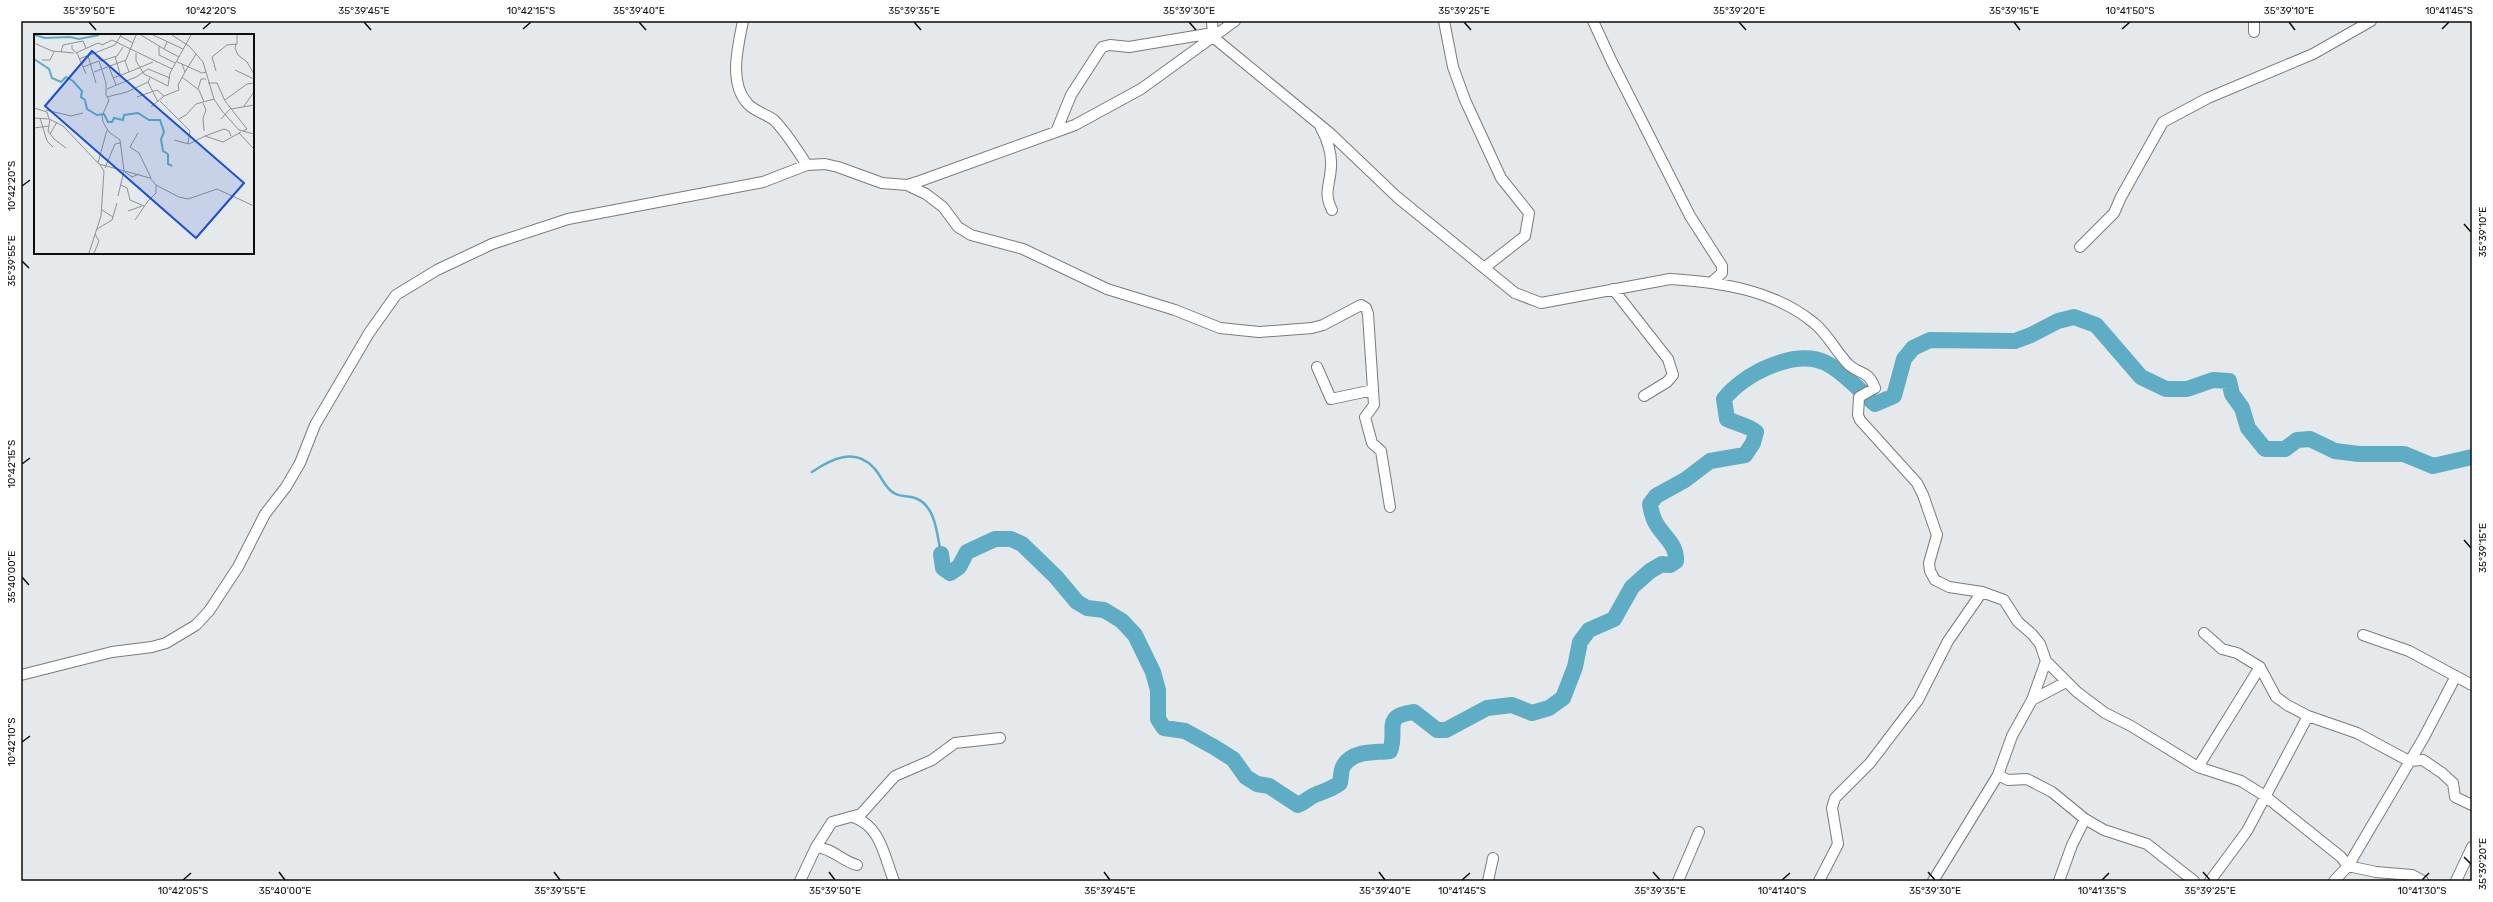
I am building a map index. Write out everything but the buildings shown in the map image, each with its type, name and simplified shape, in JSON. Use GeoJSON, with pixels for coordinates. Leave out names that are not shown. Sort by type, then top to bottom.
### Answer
{"type":"FeatureCollection","features":[{"type":"Feature","properties":{"kind":"street"},"geometry":{"type":"LineString","coordinates":[[743,21],[738,55],[737,89],[749,106],[770,118],[779,126],[807,165]]}},
{"type":"Feature","properties":{"kind":"street"},"geometry":{"type":"LineString","coordinates":[[1212,21],[1213,35],[1320,125],[1397,197],[1515,294],[1541,303],[1670,279],[1711,283],[1749,291],[1794,309],[1815,324],[1850,365],[1870,376],[1875,388],[1859,397],[1858,415],[1860,420],[1917,483],[1924,495],[1937,536],[1929,563],[1930,572],[1934,580],[1949,587],[1982,592],[2004,600],[2018,622],[2032,634],[2040,644],[2046,661],[2066,682],[2105,713],[2131,726],[2198,768],[2241,781],[2265,796],[2341,857],[2348,866],[2376,872],[2412,874],[2423,881]]}},
{"type":"Feature","properties":{"kind":"street"},"geometry":{"type":"LineString","coordinates":[[907,185],[1075,125],[1141,89],[1213,35],[1235,21]]}},
{"type":"Feature","properties":{"kind":"street"},"geometry":{"type":"LineString","coordinates":[[1444,21],[1453,66],[1465,100],[1501,178],[1529,214],[1525,236],[1484,268]]}},
{"type":"Feature","properties":{"kind":"street"},"geometry":{"type":"LineString","coordinates":[[1593,21],[1690,216],[1722,266],[1722,272],[1711,283]]}},
{"type":"Feature","properties":{"kind":"street"},"geometry":{"type":"LineString","coordinates":[[2254,21],[2254,32]]}},
{"type":"Feature","properties":{"kind":"street"},"geometry":{"type":"LineString","coordinates":[[2080,247],[2114,213],[2121,197],[2163,122],[2208,98],[2313,54],[2371,21]]}},
{"type":"Feature","properties":{"kind":"street"},"geometry":{"type":"LineString","coordinates":[[1056,132],[1070,95],[1102,47],[1110,45],[1129,47],[1213,35]]}},
{"type":"Feature","properties":{"kind":"street"},"geometry":{"type":"LineString","coordinates":[[1320,125],[1331,153],[1330,178],[1326,193],[1332,210]]}},
{"type":"Feature","properties":{"kind":"street"},"geometry":{"type":"LineString","coordinates":[[21,675],[99,654],[159,646],[196,625],[209,611],[238,568],[265,514],[286,487],[300,463],[315,425],[369,333],[396,295],[437,270],[492,244],[568,219],[763,182],[807,165],[825,164],[882,183],[907,185],[926,194],[943,207],[965,233],[1023,249],[1107,289],[1175,310],[1220,328],[1258,332],[1312,328],[1323,325],[1361,305],[1366,308],[1368,314],[1374,407],[1365,417],[1372,443],[1381,451],[1390,507]]}},
{"type":"Feature","properties":{"kind":"street"},"geometry":{"type":"LineString","coordinates":[[1613,289],[1668,359],[1673,371],[1673,375],[1667,382],[1644,396]]}},
{"type":"Feature","properties":{"kind":"street"},"geometry":{"type":"LineString","coordinates":[[1317,367],[1331,400],[1373,390]]}},
{"type":"Feature","properties":{"kind":"street"},"geometry":{"type":"LineString","coordinates":[[1819,881],[1838,844],[1832,808],[1835,798],[1870,763],[1918,700],[1948,641],[1982,592]]}},
{"type":"Feature","properties":{"kind":"street"},"geometry":{"type":"LineString","coordinates":[[2204,633],[2222,649],[2237,653],[2260,668],[2276,697],[2308,716],[2357,733],[2409,761],[2423,760],[2442,773],[2453,783],[2455,797],[2472,805]]}},
{"type":"Feature","properties":{"kind":"street"},"geometry":{"type":"LineString","coordinates":[[2363,635],[2410,651],[2472,685]]}},
{"type":"Feature","properties":{"kind":"street"},"geometry":{"type":"LineString","coordinates":[[1933,881],[1998,774],[2019,718],[2032,700],[2046,661]]}},
{"type":"Feature","properties":{"kind":"street"},"geometry":{"type":"LineString","coordinates":[[2198,768],[2260,668]]}},
{"type":"Feature","properties":{"kind":"street"},"geometry":{"type":"LineString","coordinates":[[2334,881],[2348,866],[2423,739],[2456,676]]}},
{"type":"Feature","properties":{"kind":"street"},"geometry":{"type":"LineString","coordinates":[[2032,700],[2066,682]]}},
{"type":"Feature","properties":{"kind":"street"},"geometry":{"type":"LineString","coordinates":[[2210,881],[2247,831],[2308,716]]}},
{"type":"Feature","properties":{"kind":"street"},"geometry":{"type":"LineString","coordinates":[[800,881],[816,847],[832,822],[861,814],[880,792],[901,772],[932,760],[955,743],[1000,738]]}},
{"type":"Feature","properties":{"kind":"street"},"geometry":{"type":"LineString","coordinates":[[1998,774],[2008,780],[2026,779],[2052,792],[2085,819],[2104,830],[2147,844],[2194,881]]}},
{"type":"Feature","properties":{"kind":"street"},"geometry":{"type":"LineString","coordinates":[[853,817],[862,820],[874,831],[894,881]]}},
{"type":"Feature","properties":{"kind":"street"},"geometry":{"type":"LineString","coordinates":[[2059,881],[2072,845],[2085,819]]}},
{"type":"Feature","properties":{"kind":"street"},"geometry":{"type":"LineString","coordinates":[[1678,881],[1699,832]]}},
{"type":"Feature","properties":{"kind":"street"},"geometry":{"type":"LineString","coordinates":[[816,847],[829,850],[848,863],[857,866]]}},
{"type":"Feature","properties":{"kind":"street"},"geometry":{"type":"LineString","coordinates":[[2456,881],[2472,848]]}},
{"type":"Feature","properties":{"kind":"street"},"geometry":{"type":"LineString","coordinates":[[1488,881],[1493,858]]}},
{"type":"Feature","properties":{"kind":"waterway"},"geometry":{"type":"LineString","coordinates":[[941,554],[943,568],[950,573],[959,567],[967,552],[995,539],[1011,539],[1022,544],[1056,577],[1077,602],[1087,608],[1104,610],[1122,621],[1135,635],[1153,672],[1158,690],[1158,719],[1164,728],[1185,731],[1214,747],[1233,759],[1246,777],[1257,784],[1269,786],[1298,805],[1340,783],[1343,766],[1353,757],[1365,753],[1390,751],[1394,721],[1397,717],[1404,714],[1414,712],[1437,730],[1446,730],[1487,708],[1512,705],[1532,713],[1549,708],[1563,698],[1575,667],[1580,642],[1589,630],[1614,619],[1632,587],[1650,571],[1662,564],[1670,565],[1676,561],[1675,550],[1656,523],[1652,515],[1650,504],[1656,496],[1685,480],[1710,461],[1745,455],[1753,443],[1756,432],[1727,419],[1724,399],[1744,381],[1756,373],[1785,361],[1813,359],[1826,363],[1845,376],[1875,404],[1894,396],[1904,359],[1913,348],[1930,340],[2015,341],[2031,335],[2058,321],[2074,317],[2096,325],[2141,377],[2166,389],[2187,389],[2213,380],[2229,381],[2232,394],[2242,408],[2248,428],[2265,449],[2285,449],[2297,440],[2310,439],[2335,451],[2359,454],[2404,454],[2433,466],[2472,457]]}},
{"type":"Feature","properties":{"kind":"waterway"},"geometry":{"type":"LineString","coordinates":[[812,472],[835,459],[843,457],[859,458],[867,462],[876,470],[885,485],[893,493],[915,498],[927,507],[937,530],[941,554]]}}]}
